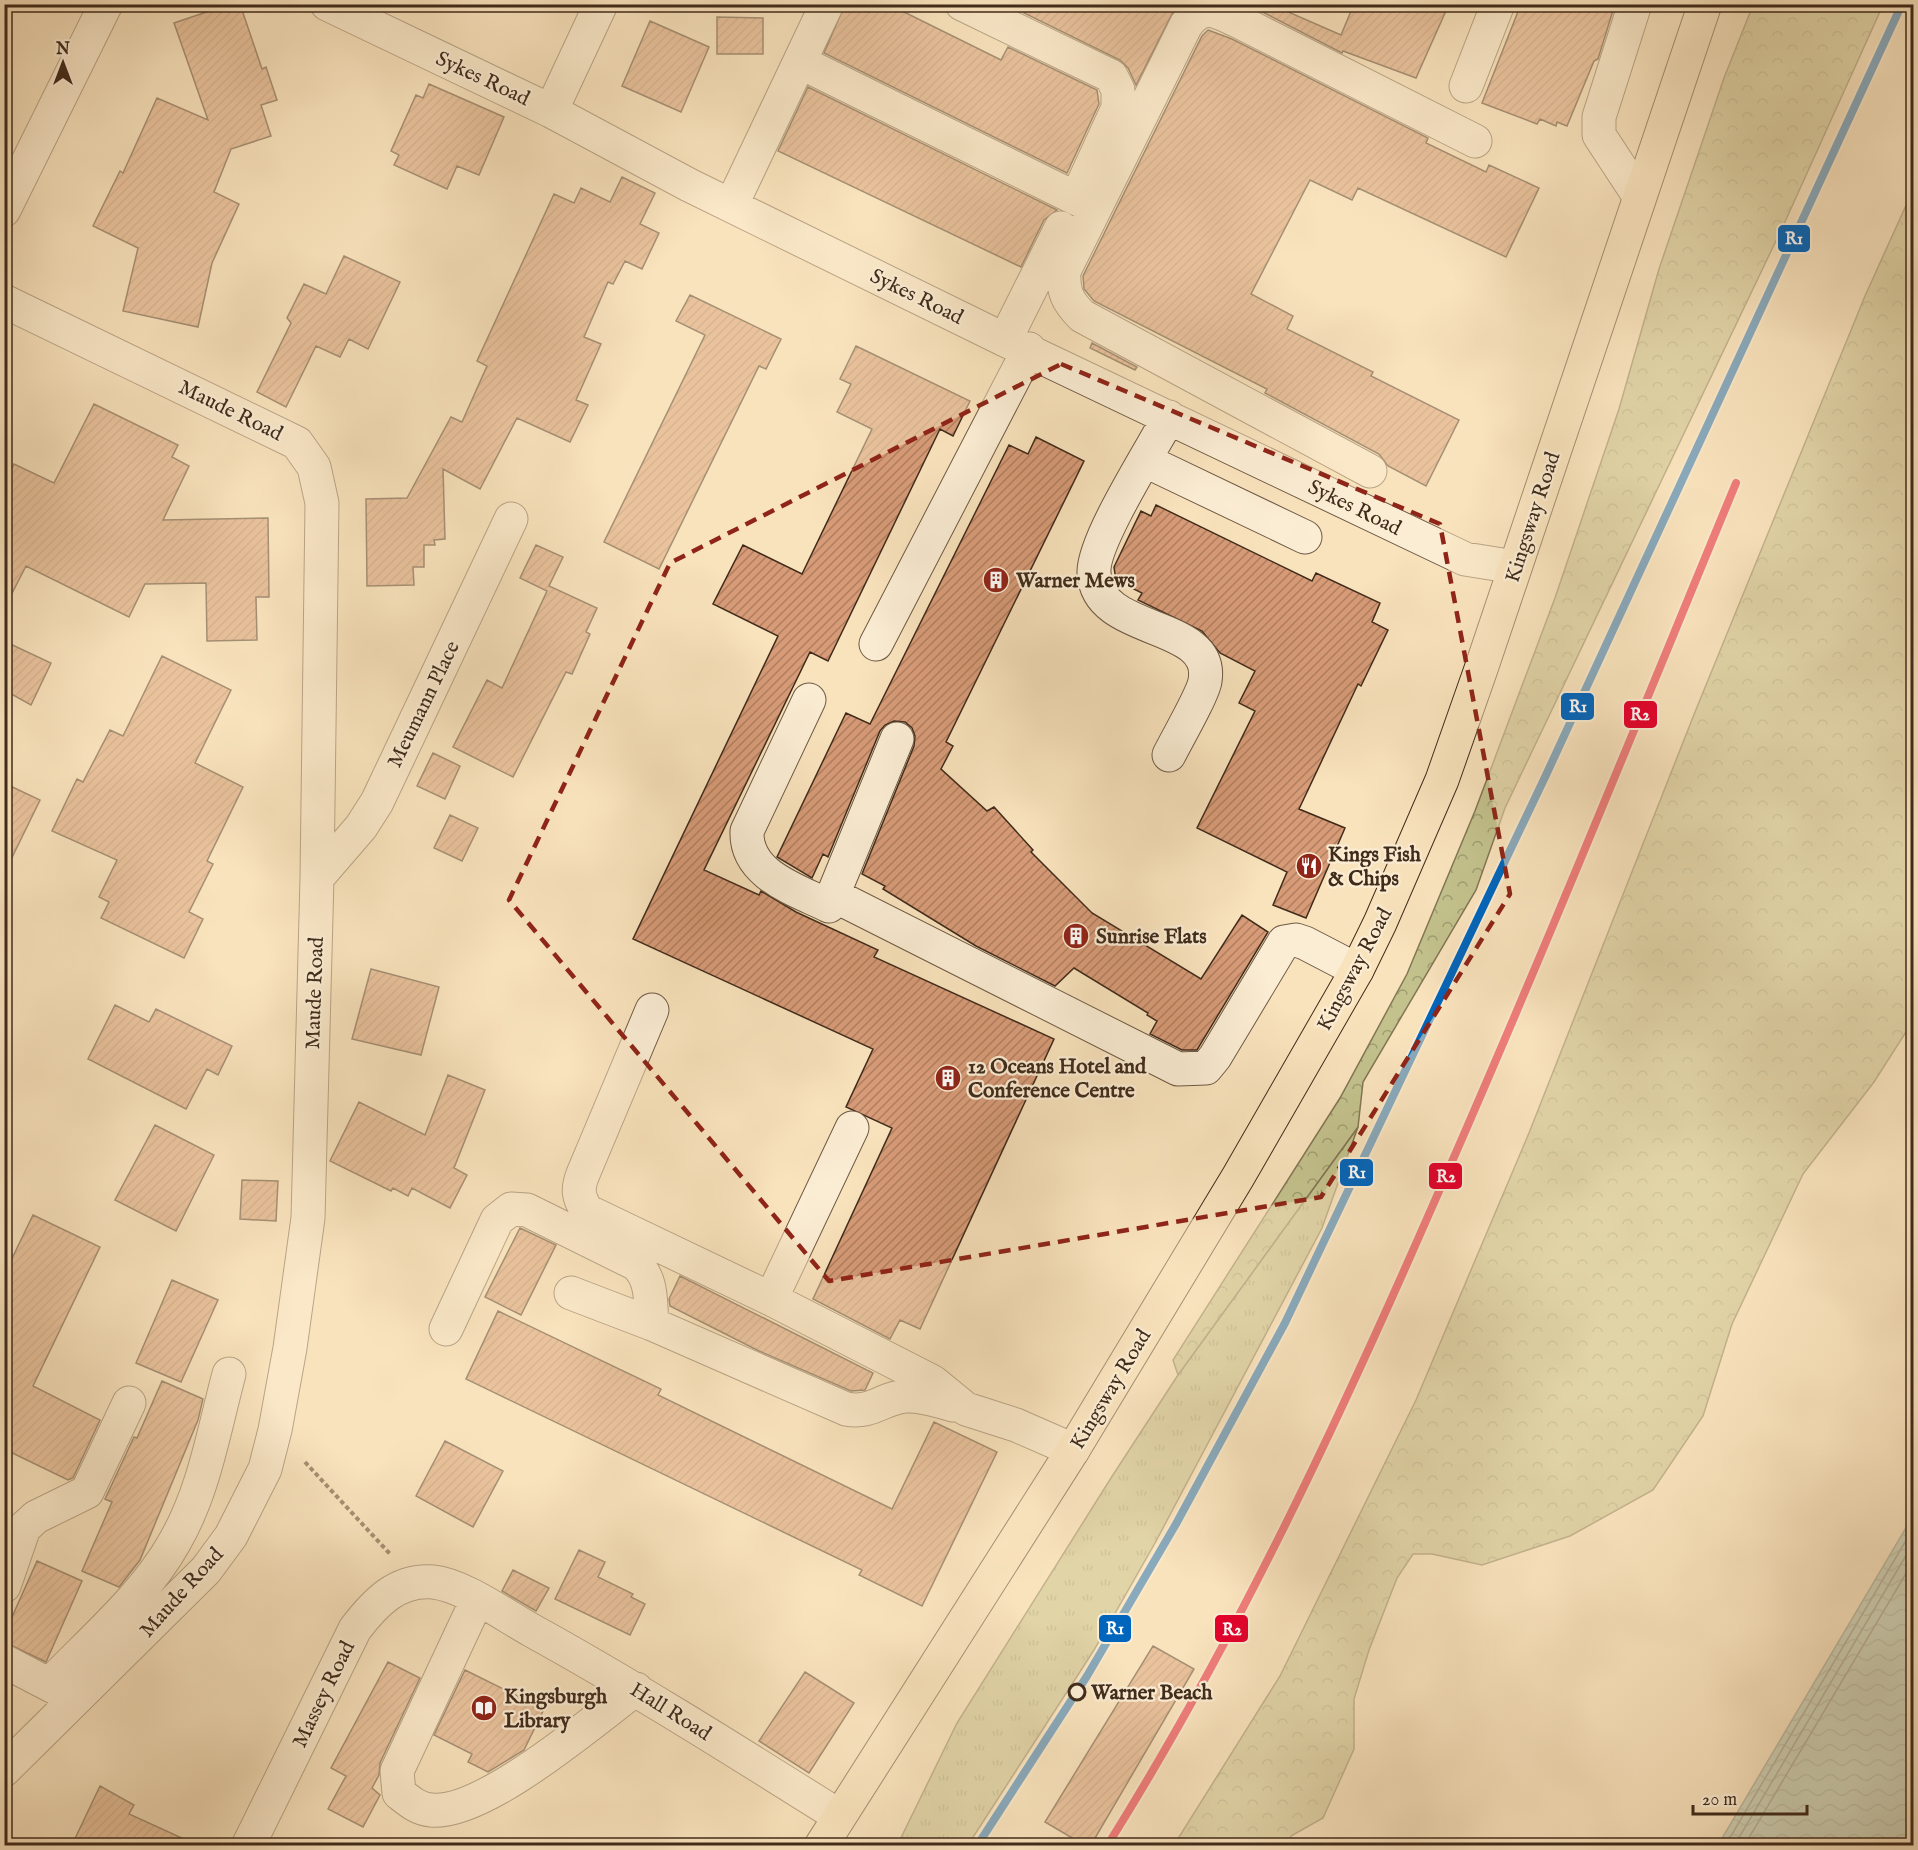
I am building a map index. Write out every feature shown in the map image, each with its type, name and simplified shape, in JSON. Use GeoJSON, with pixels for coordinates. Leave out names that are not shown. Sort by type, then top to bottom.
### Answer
{"type":"FeatureCollection","features":[{"type":"Feature","properties":{"kind":"main road","name":"Kingsway Road"},"geometry":{"type":"LineString","coordinates":[[821,1845],[1073,1450],[1238,1177],[1357,970],[1442,780],[1705,4]]}},
{"type":"Feature","properties":{"kind":"street"},"geometry":{"type":"LineString","coordinates":[[4,210],[106,4]]}},
{"type":"Feature","properties":{"kind":"street","name":"Sykes Road"},"geometry":{"type":"LineString","coordinates":[[327,4],[552,111],[688,185],[732,204],[1132,401],[1465,559],[1515,567]]}},
{"type":"Feature","properties":{"kind":"street"},"geometry":{"type":"LineString","coordinates":[[552,111],[601,4]]}},
{"type":"Feature","properties":{"kind":"street"},"geometry":{"type":"LineString","coordinates":[[732,204],[826,4]]}},
{"type":"Feature","properties":{"kind":"street"},"geometry":{"type":"LineString","coordinates":[[876,644],[1017,344],[1077,199],[1118,108],[1118,90],[1111,76],[962,4]]}},
{"type":"Feature","properties":{"kind":"street"},"geometry":{"type":"LineString","coordinates":[[1466,86],[1498,4]]}},
{"type":"Feature","properties":{"kind":"street"},"geometry":{"type":"LineString","coordinates":[[1635,4],[1599,117],[1599,135],[1639,196]]}},
{"type":"Feature","properties":{"kind":"street"},"geometry":{"type":"LineString","coordinates":[[1370,471],[1082,316],[1066,296],[1064,271],[1186,25],[1196,13],[1207,9],[1240,22],[1475,141]]}},
{"type":"Feature","properties":{"kind":"street"},"geometry":{"type":"LineString","coordinates":[[800,62],[1077,199]]}},
{"type":"Feature","properties":{"kind":"street","name":"Maude Road"},"geometry":{"type":"LineString","coordinates":[[4,301],[297,443],[314,467],[322,503],[317,878],[308,1218],[275,1430],[265,1469],[253,1495],[218,1553],[161,1616],[63,1692],[4,1770]]}},
{"type":"Feature","properties":{"kind":"street"},"geometry":{"type":"LineString","coordinates":[[1132,401],[1152,352]]}},
{"type":"Feature","properties":{"kind":"street"},"geometry":{"type":"LineString","coordinates":[[1169,417],[1101,540],[1094,572],[1100,594],[1125,616],[1182,639],[1197,649],[1204,661],[1206,681],[1169,754]]}},
{"type":"Feature","properties":{"kind":"street"},"geometry":{"type":"LineString","coordinates":[[1146,461],[1305,537]]}},
{"type":"Feature","properties":{"kind":"street","name":"Meumann Place"},"geometry":{"type":"LineString","coordinates":[[317,878],[361,827],[377,802],[512,519]]}},
{"type":"Feature","properties":{"kind":"street"},"geometry":{"type":"LineString","coordinates":[[809,700],[747,831],[746,844],[763,872],[829,906],[897,739]]}},
{"type":"Feature","properties":{"kind":"street"},"geometry":{"type":"LineString","coordinates":[[833,895],[1178,1069],[1206,1068],[1215,1057],[1284,942],[1296,940],[1305,943],[1357,970]]}},
{"type":"Feature","properties":{"kind":"street"},"geometry":{"type":"LineString","coordinates":[[652,1010],[580,1179],[579,1199],[587,1211],[771,1299],[933,1382],[966,1409]]}},
{"type":"Feature","properties":{"kind":"street"},"geometry":{"type":"LineString","coordinates":[[771,1299],[852,1128]]}},
{"type":"Feature","properties":{"kind":"street"},"geometry":{"type":"LineString","coordinates":[[446,1329],[497,1220],[511,1209],[527,1210],[636,1264],[644,1271],[649,1283],[652,1324]]}},
{"type":"Feature","properties":{"kind":"street"},"geometry":{"type":"LineString","coordinates":[[571,1293],[652,1324],[846,1409],[860,1412],[907,1396],[924,1398],[1016,1425],[1073,1450]]}},
{"type":"Feature","properties":{"kind":"street"},"geometry":{"type":"LineString","coordinates":[[4,1661],[63,1692],[174,1544],[193,1505],[229,1374]]}},
{"type":"Feature","properties":{"kind":"street"},"geometry":{"type":"LineString","coordinates":[[4,1586],[24,1528],[36,1517],[87,1492],[129,1402]]}},
{"type":"Feature","properties":{"kind":"street","name":"Hall Road"},"geometry":{"type":"LineString","coordinates":[[426,1582],[477,1600],[636,1689],[839,1816]]}},
{"type":"Feature","properties":{"kind":"street","name":"Massey Road"},"geometry":{"type":"LineString","coordinates":[[248,1845],[355,1629],[376,1602],[398,1588],[426,1582]]}},
{"type":"Feature","properties":{"kind":"street"},"geometry":{"type":"LineString","coordinates":[[477,1600],[397,1771],[399,1793],[415,1806],[431,1810],[448,1810],[512,1780],[636,1689]]}},
{"type":"Feature","properties":{"kind":"path"},"geometry":{"type":"LineString","coordinates":[[275,1430],[426,1582]]}},
{"type":"Feature","properties":{"kind":"highlighted area"},"geometry":{"type":"Polygon","coordinates":[[[1061,364],[1440,524],[1510,894],[1321,1197],[829,1281],[509,900],[670,563],[1061,364]]]}},
{"type":"Feature","properties":{"kind":"green space"},"geometry":{"type":"Polygon","coordinates":[[[1753,5],[1883,5],[1784,224],[1505,808],[1476,890],[1363,1082],[1358,1127],[1178,1375],[1173,1360],[1340,1098],[1407,974],[1475,811],[1555,598],[1619,409],[1659,269],[1724,78],[1753,5]]]}},
{"type":"Feature","properties":{"kind":"green space"},"geometry":{"type":"Polygon","coordinates":[[[1913,190],[1913,1021],[1874,1082],[1803,1174],[1732,1324],[1703,1416],[1653,1490],[1570,1536],[1482,1565],[1432,1554],[1413,1554],[1397,1578],[1369,1650],[1354,1699],[1354,1749],[1323,1818],[1291,1836],[1290,1845],[1174,1845],[1280,1676],[1416,1400],[1529,1133],[1695,712],[1865,296],[1913,190]]]}},
{"type":"Feature","properties":{"kind":"green space"},"geometry":{"type":"Polygon","coordinates":[[[1358,1127],[1322,1228],[1155,1543],[1094,1650],[968,1845],[897,1846],[957,1723],[1111,1478],[1178,1375],[1358,1127]]]}},
{"type":"Feature","properties":{"kind":"water"},"geometry":{"type":"Polygon","coordinates":[[[1913,1516],[1913,1845],[1718,1845],[1913,1516]]]}},
{"type":"Feature","properties":{"kind":"building"},"geometry":{"type":"Polygon","coordinates":[[[230,4],[240,4],[262,69],[266,67],[277,100],[261,105],[271,136],[231,149],[214,192],[239,204],[212,263],[198,327],[123,311],[138,248],[93,226],[120,171],[123,173],[157,98],[208,120],[174,23],[230,4]]]}},
{"type":"Feature","properties":{"kind":"building"},"geometry":{"type":"Polygon","coordinates":[[[845,4],[888,4],[1001,60],[1008,47],[1097,90],[1099,104],[1067,173],[824,53],[845,4]]]}},
{"type":"Feature","properties":{"kind":"building"},"geometry":{"type":"Polygon","coordinates":[[[1029,4],[1162,4],[1174,10],[1136,85],[1128,68],[1120,60],[1024,13],[1029,4]]]}},
{"type":"Feature","properties":{"kind":"building"},"geometry":{"type":"Polygon","coordinates":[[[1247,4],[1270,4],[1341,35],[1354,4],[1449,4],[1416,78],[1343,51],[1342,53],[1247,4]]]}},
{"type":"Feature","properties":{"kind":"building"},"geometry":{"type":"Polygon","coordinates":[[[1521,4],[1615,4],[1598,59],[1594,61],[1567,126],[1557,122],[1556,126],[1540,119],[1537,124],[1482,103],[1521,4]]]}},
{"type":"Feature","properties":{"kind":"building"},"geometry":{"type":"Polygon","coordinates":[[[717,17],[763,18],[763,54],[717,54],[717,17]]]}},
{"type":"Feature","properties":{"kind":"building"},"geometry":{"type":"Polygon","coordinates":[[[650,21],[709,47],[681,112],[622,86],[650,21]]]}},
{"type":"Feature","properties":{"kind":"building"},"geometry":{"type":"Polygon","coordinates":[[[1208,30],[1232,39],[1428,138],[1426,143],[1486,172],[1489,165],[1539,188],[1506,257],[1358,188],[1352,200],[1310,180],[1251,294],[1293,316],[1287,329],[1373,372],[1371,376],[1459,420],[1426,486],[1388,466],[1379,454],[1265,393],[1267,389],[1094,301],[1084,289],[1083,276],[1202,36],[1208,30]]]}},
{"type":"Feature","properties":{"kind":"building"},"geometry":{"type":"Polygon","coordinates":[[[429,84],[504,117],[479,175],[457,166],[447,189],[394,165],[399,155],[391,151],[416,95],[423,98],[429,84]]]}},
{"type":"Feature","properties":{"kind":"building"},"geometry":{"type":"Polygon","coordinates":[[[808,87],[1057,210],[1044,220],[1021,267],[778,151],[808,87]]]}},
{"type":"Feature","properties":{"kind":"building"},"geometry":{"type":"Polygon","coordinates":[[[622,177],[655,193],[640,224],[659,233],[642,269],[625,261],[613,284],[608,282],[584,337],[601,344],[576,400],[588,405],[570,442],[517,418],[480,489],[443,469],[445,539],[434,540],[435,545],[424,545],[424,567],[413,567],[414,585],[367,586],[366,499],[407,498],[451,417],[462,422],[487,366],[477,361],[554,194],[574,203],[581,188],[610,202],[622,177]]]}},
{"type":"Feature","properties":{"kind":"building"},"geometry":{"type":"Polygon","coordinates":[[[344,256],[400,282],[368,349],[349,339],[340,357],[316,346],[286,407],[257,392],[291,323],[287,318],[304,284],[326,294],[344,256]]]}},
{"type":"Feature","properties":{"kind":"building"},"geometry":{"type":"Polygon","coordinates":[[[690,295],[781,339],[766,369],[759,366],[659,569],[604,542],[705,335],[676,321],[690,295]]]}},
{"type":"Feature","properties":{"kind":"building"},"geometry":{"type":"Polygon","coordinates":[[[1092,343],[1137,367],[1135,370],[1090,348],[1092,343]]]}},
{"type":"Feature","properties":{"kind":"building","name":"12 Oceans Hotel and Conference Centre"},"geometry":{"type":"Polygon","coordinates":[[[856,346],[970,401],[953,436],[940,429],[828,661],[810,652],[704,870],[759,895],[761,891],[796,912],[878,950],[874,957],[1054,1039],[920,1329],[900,1320],[890,1339],[813,1299],[892,1128],[846,1107],[873,1049],[633,939],[778,636],[713,604],[743,545],[802,574],[872,429],[837,412],[851,384],[840,379],[856,346]]]}},
{"type":"Feature","properties":{"kind":"building"},"geometry":{"type":"Polygon","coordinates":[[[94,404],[178,445],[172,457],[189,466],[163,520],[268,518],[269,597],[256,597],[257,640],[207,641],[206,583],[145,584],[129,617],[26,566],[4,609],[4,485],[14,464],[54,483],[94,404]]]}},
{"type":"Feature","properties":{"kind":"building"},"geometry":{"type":"Polygon","coordinates":[[[1036,437],[1084,461],[946,742],[953,746],[941,769],[987,811],[994,807],[1033,850],[1031,852],[1092,913],[1201,979],[1242,915],[1268,932],[1197,1050],[1182,1050],[1150,1034],[1157,1021],[1147,1015],[1148,1013],[1074,968],[1055,986],[976,946],[883,889],[885,886],[862,874],[914,746],[915,736],[912,728],[905,722],[894,721],[885,725],[880,731],[828,857],[823,854],[812,878],[777,857],[846,713],[870,724],[1009,445],[1028,454],[1036,437]]]}},
{"type":"Feature","properties":{"kind":"building"},"geometry":{"type":"Polygon","coordinates":[[[1156,505],[1312,581],[1316,573],[1380,603],[1372,622],[1388,630],[1361,686],[1358,684],[1299,809],[1345,828],[1306,918],[1273,905],[1287,872],[1197,828],[1255,711],[1239,703],[1255,671],[1220,653],[1202,631],[1138,600],[1142,593],[1116,580],[1114,567],[1141,511],[1151,516],[1156,505]]]}},
{"type":"Feature","properties":{"kind":"building"},"geometry":{"type":"Polygon","coordinates":[[[536,545],[563,557],[549,586],[597,608],[586,632],[590,634],[572,674],[566,672],[513,777],[453,747],[487,680],[502,688],[547,591],[520,578],[536,545]]]}},
{"type":"Feature","properties":{"kind":"building"},"geometry":{"type":"Polygon","coordinates":[[[4,641],[51,663],[31,705],[4,690],[4,641]]]}},
{"type":"Feature","properties":{"kind":"building"},"geometry":{"type":"Polygon","coordinates":[[[162,656],[231,690],[195,763],[243,787],[207,861],[213,864],[189,912],[203,919],[184,958],[101,918],[109,902],[99,897],[117,860],[52,831],[77,779],[83,782],[110,730],[123,736],[162,656]]]}},
{"type":"Feature","properties":{"kind":"building"},"geometry":{"type":"Polygon","coordinates":[[[433,753],[460,766],[445,799],[417,786],[433,753]]]}},
{"type":"Feature","properties":{"kind":"building"},"geometry":{"type":"Polygon","coordinates":[[[4,783],[40,800],[4,874],[4,783]]]}},
{"type":"Feature","properties":{"kind":"building"},"geometry":{"type":"Polygon","coordinates":[[[450,815],[478,828],[462,861],[434,848],[450,815]]]}},
{"type":"Feature","properties":{"kind":"building"},"geometry":{"type":"Polygon","coordinates":[[[371,969],[439,987],[421,1055],[352,1039],[371,969]]]}},
{"type":"Feature","properties":{"kind":"building"},"geometry":{"type":"Polygon","coordinates":[[[115,1005],[149,1022],[156,1009],[232,1046],[218,1075],[207,1069],[186,1109],[88,1059],[115,1005]]]}},
{"type":"Feature","properties":{"kind":"building"},"geometry":{"type":"Polygon","coordinates":[[[448,1075],[485,1090],[454,1168],[467,1175],[450,1208],[412,1188],[408,1196],[393,1188],[391,1191],[330,1161],[359,1102],[425,1135],[448,1075]]]}},
{"type":"Feature","properties":{"kind":"building"},"geometry":{"type":"Polygon","coordinates":[[[155,1125],[214,1155],[176,1231],[115,1200],[155,1125]]]}},
{"type":"Feature","properties":{"kind":"building"},"geometry":{"type":"Polygon","coordinates":[[[242,1180],[278,1181],[276,1221],[240,1219],[242,1180]]]}},
{"type":"Feature","properties":{"kind":"building"},"geometry":{"type":"Polygon","coordinates":[[[33,1215],[100,1247],[33,1386],[100,1420],[73,1478],[68,1480],[4,1449],[4,1275],[33,1215]]]}},
{"type":"Feature","properties":{"kind":"building"},"geometry":{"type":"Polygon","coordinates":[[[520,1228],[556,1245],[521,1315],[485,1297],[520,1228]]]}},
{"type":"Feature","properties":{"kind":"building"},"geometry":{"type":"Polygon","coordinates":[[[680,1276],[873,1373],[865,1390],[851,1391],[759,1351],[670,1306],[669,1299],[680,1276]]]}},
{"type":"Feature","properties":{"kind":"building"},"geometry":{"type":"Polygon","coordinates":[[[172,1280],[218,1300],[181,1382],[136,1363],[172,1280]]]}},
{"type":"Feature","properties":{"kind":"building"},"geometry":{"type":"Polygon","coordinates":[[[498,1311],[661,1389],[658,1395],[892,1509],[934,1422],[997,1452],[922,1606],[859,1575],[862,1570],[466,1379],[498,1311]]]}},
{"type":"Feature","properties":{"kind":"building"},"geometry":{"type":"Polygon","coordinates":[[[162,1381],[203,1399],[198,1420],[140,1560],[119,1587],[82,1571],[112,1502],[105,1499],[134,1437],[137,1438],[162,1381]]]}},
{"type":"Feature","properties":{"kind":"building"},"geometry":{"type":"Polygon","coordinates":[[[445,1441],[503,1471],[473,1527],[416,1496],[445,1441]]]}},
{"type":"Feature","properties":{"kind":"building"},"geometry":{"type":"Polygon","coordinates":[[[579,1550],[605,1562],[598,1577],[633,1594],[631,1597],[645,1604],[630,1635],[555,1599],[579,1550]]]}},
{"type":"Feature","properties":{"kind":"building"},"geometry":{"type":"Polygon","coordinates":[[[37,1561],[82,1581],[46,1662],[4,1642],[4,1635],[37,1561]]]}},
{"type":"Feature","properties":{"kind":"building"},"geometry":{"type":"Polygon","coordinates":[[[513,1570],[549,1588],[536,1611],[502,1591],[513,1570]]]}},
{"type":"Feature","properties":{"kind":"building"},"geometry":{"type":"Polygon","coordinates":[[[1153,1646],[1194,1669],[1091,1845],[1084,1845],[1045,1822],[1153,1646]]]}},
{"type":"Feature","properties":{"kind":"building"},"geometry":{"type":"Polygon","coordinates":[[[388,1662],[420,1678],[380,1763],[379,1775],[372,1788],[380,1795],[363,1827],[328,1809],[346,1776],[331,1768],[388,1662]]]}},
{"type":"Feature","properties":{"kind":"building"},"geometry":{"type":"Polygon","coordinates":[[[465,1670],[544,1709],[524,1750],[488,1772],[468,1762],[472,1754],[434,1735],[465,1670]]]}},
{"type":"Feature","properties":{"kind":"building"},"geometry":{"type":"Polygon","coordinates":[[[805,1672],[854,1703],[809,1773],[759,1741],[805,1672]]]}},
{"type":"Feature","properties":{"kind":"building"},"geometry":{"type":"Polygon","coordinates":[[[100,1786],[134,1805],[129,1814],[197,1845],[72,1845],[100,1786]]]}},
{"type":"Feature","properties":{"kind":"railway"},"geometry":{"type":"LineString","coordinates":[[977,1846],[1087,1676],[1176,1524],[1285,1323],[1546,775],[1902,4]]}},
{"type":"Feature","properties":{"kind":"transit line","name":"R1"},"geometry":{"type":"LineString","coordinates":[[977,1846],[1087,1676],[1176,1524],[1285,1323],[1546,775],[1902,4]]}},
{"type":"Feature","properties":{"kind":"transit line","name":"R2"},"geometry":{"type":"LineString","coordinates":[[1107,1846],[1153,1770],[1239,1615],[1280,1536],[1356,1376],[1508,1032],[1736,483]]}},
{"type":"Feature","properties":{"kind":"place","name":"Warner Mews"},"geometry":{"type":"Point","coordinates":[996,580]}},
{"type":"Feature","properties":{"kind":"place","name":"Kings Fish & Chips"},"geometry":{"type":"Point","coordinates":[1309,866]}},
{"type":"Feature","properties":{"kind":"place","name":"Sunrise Flats"},"geometry":{"type":"Point","coordinates":[1076,936]}},
{"type":"Feature","properties":{"kind":"place","name":"12 Oceans Hotel and Conference Centre"},"geometry":{"type":"Point","coordinates":[948,1078]}},
{"type":"Feature","properties":{"kind":"place","name":"Warner Beach"},"geometry":{"type":"Point","coordinates":[1077,1692]}},
{"type":"Feature","properties":{"kind":"place","name":"Kingsburgh Library"},"geometry":{"type":"Point","coordinates":[484,1708]}}]}
